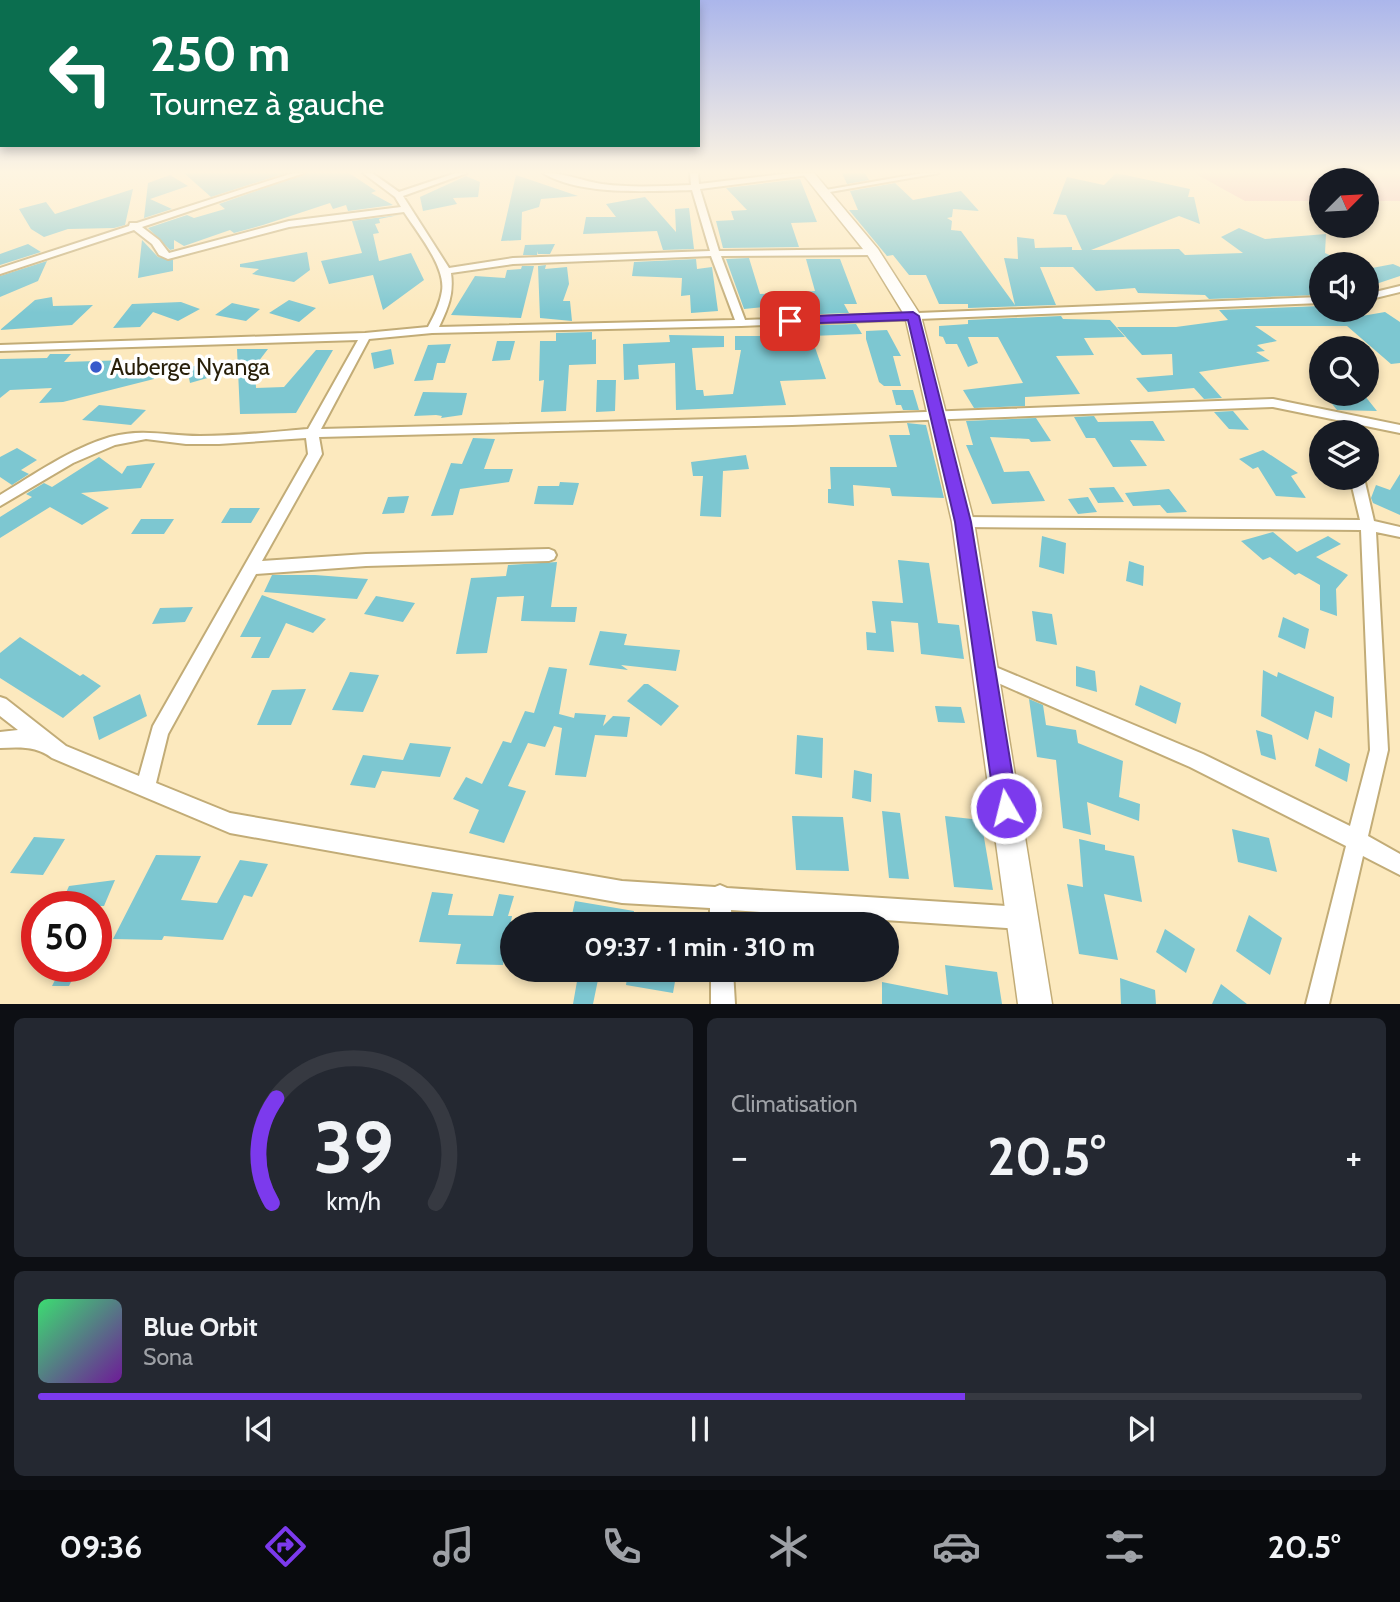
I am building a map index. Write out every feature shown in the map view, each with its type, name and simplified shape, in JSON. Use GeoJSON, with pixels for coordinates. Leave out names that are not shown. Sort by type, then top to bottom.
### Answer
{"type":"FeatureCollection","features":[{"type":"Feature","properties":{"kind":"main road"},"geometry":{"type":"LineString","coordinates":[[847,220],[873,252],[913,316],[938,416],[963,522],[1035,1003]]}},
{"type":"Feature","properties":{"kind":"street"},"geometry":{"type":"LineString","coordinates":[[0,271],[150,220]]}},
{"type":"Feature","properties":{"kind":"street"},"geometry":{"type":"LineString","coordinates":[[133,225],[156,242],[162,253],[168,256],[289,224],[322,220]]}},
{"type":"Feature","properties":{"kind":"street"},"geometry":{"type":"LineString","coordinates":[[415,220],[446,271],[446,298],[432,330]]}},
{"type":"Feature","properties":{"kind":"street"},"geometry":{"type":"LineString","coordinates":[[705,220],[741,323]]}},
{"type":"Feature","properties":{"kind":"street"},"geometry":{"type":"LineString","coordinates":[[446,271],[513,261],[669,254],[716,256],[873,252]]}},
{"type":"Feature","properties":{"kind":"street"},"geometry":{"type":"LineString","coordinates":[[1379,294],[1400,289]]}},
{"type":"Feature","properties":{"kind":"street"},"geometry":{"type":"LineString","coordinates":[[0,348],[365,336],[432,330],[741,323],[1309,300]]}},
{"type":"Feature","properties":{"kind":"street"},"geometry":{"type":"LineString","coordinates":[[145,788],[159,732],[315,454],[312,433],[365,336]]}},
{"type":"Feature","properties":{"kind":"street"},"geometry":{"type":"LineString","coordinates":[[0,501],[68,460],[112,441],[146,435],[197,440],[312,433],[938,416],[1273,403],[1353,420]]}},
{"type":"Feature","properties":{"kind":"street"},"geometry":{"type":"LineString","coordinates":[[1379,426],[1400,429]]}},
{"type":"Feature","properties":{"kind":"street"},"geometry":{"type":"LineString","coordinates":[[1317,1003],[1379,750],[1368,525],[1360,490]]}},
{"type":"Feature","properties":{"kind":"street"},"geometry":{"type":"LineString","coordinates":[[963,522],[1368,525],[1400,532]]}},
{"type":"Feature","properties":{"kind":"street"},"geometry":{"type":"LineString","coordinates":[[252,568],[366,560],[549,555]]}},
{"type":"Feature","properties":{"kind":"street"},"geometry":{"type":"LineString","coordinates":[[986,670],[1160,741],[1357,840],[1400,865]]}},
{"type":"Feature","properties":{"kind":"street"},"geometry":{"type":"LineString","coordinates":[[0,705],[59,752]]}},
{"type":"Feature","properties":{"kind":"street"},"geometry":{"type":"LineString","coordinates":[[0,740],[30,738],[230,823],[333,843],[622,892],[720,896],[1023,918]]}},
{"type":"Feature","properties":{"kind":"street"},"geometry":{"type":"LineString","coordinates":[[720,896],[721,912]]}},
{"type":"Feature","properties":{"kind":"street"},"geometry":{"type":"LineString","coordinates":[[722,982],[723,1003]]}},
{"type":"Feature","properties":{"kind":"building"},"geometry":{"type":"Polygon","coordinates":[[[26,220],[126,220],[125,225],[114,228],[68,229],[44,237],[31,229],[26,220]]]}},
{"type":"Feature","properties":{"kind":"building"},"geometry":{"type":"Polygon","coordinates":[[[172,220],[279,220],[234,233],[230,230],[184,246],[174,240],[174,249],[170,250],[148,228],[172,220]]]}},
{"type":"Feature","properties":{"kind":"building"},"geometry":{"type":"Polygon","coordinates":[[[379,220],[380,223],[375,224],[379,233],[373,234],[379,261],[411,253],[424,280],[383,310],[373,275],[329,284],[321,261],[362,253],[352,221],[379,220]]]}},
{"type":"Feature","properties":{"kind":"building"},"geometry":{"type":"Polygon","coordinates":[[[506,220],[522,220],[521,240],[501,241],[506,220]]]}},
{"type":"Feature","properties":{"kind":"building"},"geometry":{"type":"Polygon","coordinates":[[[585,220],[665,220],[676,232],[675,220],[690,220],[694,249],[663,250],[657,231],[583,234],[585,220]]]}},
{"type":"Feature","properties":{"kind":"building"},"geometry":{"type":"Polygon","coordinates":[[[816,220],[817,222],[791,223],[799,247],[723,248],[716,221],[816,220]]]}},
{"type":"Feature","properties":{"kind":"building"},"geometry":{"type":"Polygon","coordinates":[[[857,220],[950,220],[951,230],[961,231],[1015,305],[1004,258],[1018,259],[1017,237],[1034,239],[1035,248],[1072,247],[1072,250],[1082,250],[1068,220],[1169,220],[1091,250],[1179,249],[1185,255],[1243,253],[1221,237],[1239,228],[1265,239],[1309,235],[1309,238],[1326,238],[1325,252],[1309,252],[1309,295],[1209,299],[1205,295],[1138,293],[1135,288],[1096,291],[1073,267],[1040,267],[1056,305],[968,308],[968,304],[939,304],[926,275],[909,275],[893,255],[887,256],[857,220]]]}},
{"type":"Feature","properties":{"kind":"building"},"geometry":{"type":"Polygon","coordinates":[[[142,240],[158,257],[173,260],[173,271],[138,278],[142,240]]]}},
{"type":"Feature","properties":{"kind":"building"},"geometry":{"type":"Polygon","coordinates":[[[28,244],[41,252],[0,265],[0,254],[28,244]]]}},
{"type":"Feature","properties":{"kind":"building"},"geometry":{"type":"Polygon","coordinates":[[[555,244],[550,254],[538,254],[538,251],[537,255],[523,255],[525,245],[555,244]]]}},
{"type":"Feature","properties":{"kind":"building"},"geometry":{"type":"Polygon","coordinates":[[[307,252],[310,270],[294,282],[252,274],[259,269],[240,267],[240,264],[307,252]]]}},
{"type":"Feature","properties":{"kind":"building"},"geometry":{"type":"Polygon","coordinates":[[[749,258],[760,294],[815,291],[806,259],[840,259],[857,304],[844,304],[849,313],[767,316],[765,307],[744,309],[726,259],[749,258]]]}},
{"type":"Feature","properties":{"kind":"building"},"geometry":{"type":"Polygon","coordinates":[[[696,259],[697,269],[712,267],[718,311],[691,313],[690,295],[681,296],[682,278],[632,276],[634,262],[696,259]]]}},
{"type":"Feature","properties":{"kind":"building"},"geometry":{"type":"Polygon","coordinates":[[[47,261],[38,281],[0,297],[0,276],[47,261]]]}},
{"type":"Feature","properties":{"kind":"building"},"geometry":{"type":"Polygon","coordinates":[[[1393,264],[1400,267],[1400,276],[1379,283],[1379,267],[1393,264]]]}},
{"type":"Feature","properties":{"kind":"building"},"geometry":{"type":"Polygon","coordinates":[[[546,265],[545,269],[567,267],[569,284],[563,301],[570,301],[572,321],[540,318],[538,266],[546,265]]]}},
{"type":"Feature","properties":{"kind":"building"},"geometry":{"type":"Polygon","coordinates":[[[522,266],[534,266],[521,318],[451,315],[475,276],[505,278],[507,270],[521,269],[522,266]]]}},
{"type":"Feature","properties":{"kind":"building"},"geometry":{"type":"Polygon","coordinates":[[[52,297],[53,306],[93,305],[72,325],[0,330],[35,300],[52,297]]]}},
{"type":"Feature","properties":{"kind":"building"},"geometry":{"type":"Polygon","coordinates":[[[289,300],[316,308],[299,322],[269,313],[289,300]]]}},
{"type":"Feature","properties":{"kind":"building"},"geometry":{"type":"Polygon","coordinates":[[[181,302],[200,309],[178,321],[153,312],[140,327],[113,328],[132,304],[181,302]]]}},
{"type":"Feature","properties":{"kind":"building"},"geometry":{"type":"Polygon","coordinates":[[[232,303],[260,309],[246,321],[215,315],[232,303]]]}},
{"type":"Feature","properties":{"kind":"building"},"geometry":{"type":"Polygon","coordinates":[[[1309,306],[1309,322],[1379,322],[1379,313],[1385,312],[1400,322],[1400,363],[1391,364],[1379,354],[1379,336],[1359,336],[1347,326],[1255,326],[1277,341],[1257,345],[1265,351],[1256,352],[1270,361],[1199,372],[1222,398],[1204,399],[1194,388],[1148,392],[1136,378],[1173,375],[1172,354],[1142,355],[1117,327],[1176,327],[1228,320],[1219,310],[1309,306]]]}},
{"type":"Feature","properties":{"kind":"building"},"geometry":{"type":"Polygon","coordinates":[[[1061,316],[1063,319],[1110,320],[1125,337],[1084,338],[1094,355],[1056,356],[1080,394],[1025,397],[1025,406],[974,408],[963,390],[1023,383],[998,337],[968,337],[978,363],[968,367],[957,344],[946,344],[943,337],[939,336],[939,326],[968,324],[968,320],[1061,316]]]}},
{"type":"Feature","properties":{"kind":"building"},"geometry":{"type":"Polygon","coordinates":[[[856,324],[862,334],[811,336],[826,379],[780,381],[786,405],[676,410],[675,363],[638,365],[639,379],[624,380],[623,344],[670,342],[669,335],[724,336],[724,347],[692,348],[696,390],[703,390],[704,396],[733,394],[741,350],[735,350],[735,336],[772,336],[770,327],[856,324]]]}},
{"type":"Feature","properties":{"kind":"building"},"geometry":{"type":"Polygon","coordinates":[[[887,330],[901,356],[893,356],[901,386],[884,386],[879,382],[866,339],[866,331],[887,330]]]}},
{"type":"Feature","properties":{"kind":"building"},"geometry":{"type":"Polygon","coordinates":[[[592,332],[592,340],[596,339],[596,364],[569,365],[566,411],[541,412],[544,380],[539,381],[540,341],[556,341],[556,333],[592,332]]]}},
{"type":"Feature","properties":{"kind":"building"},"geometry":{"type":"Polygon","coordinates":[[[497,341],[515,341],[510,360],[492,361],[497,341]]]}},
{"type":"Feature","properties":{"kind":"building"},"geometry":{"type":"Polygon","coordinates":[[[451,344],[445,363],[437,363],[433,380],[414,381],[428,345],[451,344]]]}},
{"type":"Feature","properties":{"kind":"building"},"geometry":{"type":"Polygon","coordinates":[[[237,349],[268,349],[255,366],[256,388],[284,387],[316,350],[333,350],[296,413],[240,414],[237,349]]]}},
{"type":"Feature","properties":{"kind":"building"},"geometry":{"type":"Polygon","coordinates":[[[391,349],[394,364],[374,369],[371,353],[391,349]]]}},
{"type":"Feature","properties":{"kind":"building"},"geometry":{"type":"Polygon","coordinates":[[[50,354],[71,354],[64,362],[129,360],[118,373],[153,365],[154,379],[63,402],[39,403],[52,388],[10,390],[0,398],[0,359],[47,358],[50,354]]]}},
{"type":"Feature","properties":{"kind":"building"},"geometry":{"type":"Polygon","coordinates":[[[209,362],[211,377],[190,383],[187,368],[209,362]]]}},
{"type":"Feature","properties":{"kind":"building"},"geometry":{"type":"Polygon","coordinates":[[[597,380],[616,380],[615,411],[596,412],[597,380]]]}},
{"type":"Feature","properties":{"kind":"building"},"geometry":{"type":"Polygon","coordinates":[[[892,390],[913,390],[919,410],[903,410],[901,405],[896,405],[892,390]]]}},
{"type":"Feature","properties":{"kind":"building"},"geometry":{"type":"Polygon","coordinates":[[[423,392],[467,393],[462,415],[441,418],[442,416],[436,415],[414,416],[423,392]]]}},
{"type":"Feature","properties":{"kind":"building"},"geometry":{"type":"Polygon","coordinates":[[[99,405],[146,410],[131,425],[82,420],[99,405]]]}},
{"type":"Feature","properties":{"kind":"building"},"geometry":{"type":"Polygon","coordinates":[[[1334,406],[1373,406],[1377,411],[1337,410],[1334,406]]]}},
{"type":"Feature","properties":{"kind":"building"},"geometry":{"type":"Polygon","coordinates":[[[1233,411],[1249,430],[1229,429],[1214,412],[1233,411]]]}},
{"type":"Feature","properties":{"kind":"building"},"geometry":{"type":"Polygon","coordinates":[[[1094,416],[1098,422],[1153,421],[1165,441],[1130,440],[1147,466],[1113,467],[1095,438],[1086,438],[1074,417],[1094,416]]]}},
{"type":"Feature","properties":{"kind":"building"},"geometry":{"type":"Polygon","coordinates":[[[1036,418],[1051,441],[1031,442],[1029,439],[990,437],[1004,472],[1029,471],[1045,501],[992,504],[966,445],[973,445],[966,421],[1036,418]]]}},
{"type":"Feature","properties":{"kind":"building"},"geometry":{"type":"Polygon","coordinates":[[[907,423],[926,425],[944,498],[892,496],[890,488],[853,485],[854,506],[828,503],[828,489],[831,489],[830,467],[897,467],[889,435],[910,435],[907,423]]]}},
{"type":"Feature","properties":{"kind":"building"},"geometry":{"type":"Polygon","coordinates":[[[473,438],[495,439],[484,469],[513,469],[509,482],[460,489],[453,515],[431,516],[451,463],[462,464],[473,438]]]}},
{"type":"Feature","properties":{"kind":"building"},"geometry":{"type":"Polygon","coordinates":[[[17,448],[37,460],[21,470],[29,474],[12,485],[0,477],[0,457],[17,448]]]}},
{"type":"Feature","properties":{"kind":"building"},"geometry":{"type":"Polygon","coordinates":[[[1263,450],[1298,473],[1291,476],[1306,498],[1276,496],[1258,467],[1253,469],[1239,459],[1263,450]]]}},
{"type":"Feature","properties":{"kind":"building"},"geometry":{"type":"Polygon","coordinates":[[[746,455],[749,469],[723,471],[721,517],[700,516],[703,476],[693,476],[691,462],[746,455]]]}},
{"type":"Feature","properties":{"kind":"building"},"geometry":{"type":"Polygon","coordinates":[[[99,457],[122,474],[127,466],[155,463],[141,488],[81,493],[109,508],[82,525],[50,507],[0,538],[0,517],[32,497],[26,494],[44,483],[52,487],[99,457]]]}},
{"type":"Feature","properties":{"kind":"building"},"geometry":{"type":"Polygon","coordinates":[[[1400,474],[1400,515],[1373,503],[1371,498],[1374,490],[1379,490],[1379,486],[1390,490],[1400,474]]]}},
{"type":"Feature","properties":{"kind":"building"},"geometry":{"type":"Polygon","coordinates":[[[560,482],[579,483],[573,505],[534,504],[538,486],[559,486],[560,482]]]}},
{"type":"Feature","properties":{"kind":"building"},"geometry":{"type":"Polygon","coordinates":[[[1114,487],[1124,502],[1098,503],[1089,488],[1114,487]]]}},
{"type":"Feature","properties":{"kind":"building"},"geometry":{"type":"Polygon","coordinates":[[[1169,489],[1187,512],[1167,513],[1160,505],[1133,506],[1125,493],[1169,489]]]}},
{"type":"Feature","properties":{"kind":"building"},"geometry":{"type":"Polygon","coordinates":[[[409,496],[404,513],[382,514],[388,497],[409,496]]]}},
{"type":"Feature","properties":{"kind":"building"},"geometry":{"type":"Polygon","coordinates":[[[1088,497],[1097,512],[1078,514],[1068,499],[1088,497]]]}},
{"type":"Feature","properties":{"kind":"building"},"geometry":{"type":"Polygon","coordinates":[[[230,508],[260,508],[251,523],[221,523],[230,508]]]}},
{"type":"Feature","properties":{"kind":"building"},"geometry":{"type":"Polygon","coordinates":[[[141,519],[174,519],[164,534],[131,534],[141,519]]]}},
{"type":"Feature","properties":{"kind":"building"},"geometry":{"type":"Polygon","coordinates":[[[1273,532],[1297,552],[1328,536],[1341,544],[1316,557],[1348,575],[1336,589],[1337,616],[1320,610],[1320,585],[1299,573],[1295,575],[1270,557],[1263,560],[1241,541],[1273,532]]]}},
{"type":"Feature","properties":{"kind":"building"},"geometry":{"type":"Polygon","coordinates":[[[1042,536],[1066,543],[1064,574],[1039,567],[1042,536]]]}},
{"type":"Feature","properties":{"kind":"building"},"geometry":{"type":"Polygon","coordinates":[[[898,560],[929,563],[938,623],[959,625],[964,659],[921,654],[918,623],[891,621],[894,652],[867,650],[866,632],[876,633],[872,601],[903,603],[898,560]]]}},
{"type":"Feature","properties":{"kind":"building"},"geometry":{"type":"Polygon","coordinates":[[[1129,561],[1144,566],[1143,586],[1126,581],[1129,561]]]}},
{"type":"Feature","properties":{"kind":"building"},"geometry":{"type":"Polygon","coordinates":[[[557,562],[551,607],[577,607],[575,622],[521,621],[524,596],[497,597],[487,653],[456,654],[471,578],[506,576],[508,565],[557,562]]]}},
{"type":"Feature","properties":{"kind":"building"},"geometry":{"type":"Polygon","coordinates":[[[272,575],[368,579],[357,599],[264,592],[272,575]]]}},
{"type":"Feature","properties":{"kind":"building"},"geometry":{"type":"Polygon","coordinates":[[[262,595],[326,619],[313,633],[286,623],[269,658],[251,658],[261,637],[240,637],[262,595]]]}},
{"type":"Feature","properties":{"kind":"building"},"geometry":{"type":"Polygon","coordinates":[[[376,596],[415,603],[403,622],[364,614],[376,596]]]}},
{"type":"Feature","properties":{"kind":"building"},"geometry":{"type":"Polygon","coordinates":[[[193,607],[185,622],[152,624],[160,608],[193,607]]]}},
{"type":"Feature","properties":{"kind":"building"},"geometry":{"type":"Polygon","coordinates":[[[1032,611],[1052,614],[1057,645],[1036,641],[1032,611]]]}},
{"type":"Feature","properties":{"kind":"building"},"geometry":{"type":"Polygon","coordinates":[[[1283,617],[1309,629],[1305,649],[1278,637],[1283,617]]]}},
{"type":"Feature","properties":{"kind":"building"},"geometry":{"type":"Polygon","coordinates":[[[600,631],[627,634],[624,645],[680,650],[676,671],[621,665],[628,670],[589,665],[600,631]]]}},
{"type":"Feature","properties":{"kind":"building"},"geometry":{"type":"Polygon","coordinates":[[[20,637],[80,676],[83,674],[101,686],[63,718],[0,678],[0,653],[20,637]]]}},
{"type":"Feature","properties":{"kind":"building"},"geometry":{"type":"Polygon","coordinates":[[[1076,666],[1095,671],[1097,692],[1076,686],[1076,666]]]}},
{"type":"Feature","properties":{"kind":"building"},"geometry":{"type":"Polygon","coordinates":[[[549,667],[567,669],[559,714],[574,718],[575,713],[606,715],[603,726],[613,716],[630,717],[627,737],[595,735],[586,777],[555,775],[562,728],[554,726],[545,747],[528,743],[508,786],[526,791],[504,843],[469,833],[479,810],[453,799],[466,777],[482,784],[503,741],[511,743],[525,711],[534,713],[549,667]]]}},
{"type":"Feature","properties":{"kind":"building"},"geometry":{"type":"Polygon","coordinates":[[[1263,670],[1277,677],[1278,672],[1334,697],[1332,718],[1315,711],[1308,740],[1261,716],[1263,670]]]}},
{"type":"Feature","properties":{"kind":"building"},"geometry":{"type":"Polygon","coordinates":[[[350,672],[379,675],[363,712],[332,710],[350,672]]]}},
{"type":"Feature","properties":{"kind":"building"},"geometry":{"type":"Polygon","coordinates":[[[644,684],[648,684],[679,706],[661,726],[627,701],[644,684]]]}},
{"type":"Feature","properties":{"kind":"building"},"geometry":{"type":"Polygon","coordinates":[[[1140,685],[1181,703],[1176,724],[1135,705],[1140,685]]]}},
{"type":"Feature","properties":{"kind":"building"},"geometry":{"type":"Polygon","coordinates":[[[306,689],[291,725],[257,725],[272,690],[306,689]]]}},
{"type":"Feature","properties":{"kind":"building"},"geometry":{"type":"Polygon","coordinates":[[[140,694],[147,716],[99,740],[93,717],[140,694]]]}},
{"type":"Feature","properties":{"kind":"building"},"geometry":{"type":"Polygon","coordinates":[[[1029,699],[1043,705],[1046,725],[1076,730],[1078,743],[1123,761],[1119,797],[1140,804],[1139,821],[1087,802],[1091,835],[1063,828],[1056,760],[1037,757],[1029,699]]]}},
{"type":"Feature","properties":{"kind":"building"},"geometry":{"type":"Polygon","coordinates":[[[935,706],[961,707],[965,723],[938,722],[935,706]]]}},
{"type":"Feature","properties":{"kind":"building"},"geometry":{"type":"Polygon","coordinates":[[[1256,730],[1272,735],[1276,760],[1261,755],[1256,730]]]}},
{"type":"Feature","properties":{"kind":"building"},"geometry":{"type":"Polygon","coordinates":[[[797,735],[823,738],[822,778],[795,774],[797,735]]]}},
{"type":"Feature","properties":{"kind":"building"},"geometry":{"type":"Polygon","coordinates":[[[410,743],[451,747],[440,777],[382,771],[375,788],[350,785],[363,755],[403,760],[410,743]]]}},
{"type":"Feature","properties":{"kind":"building"},"geometry":{"type":"Polygon","coordinates":[[[1319,748],[1350,764],[1347,782],[1315,766],[1319,748]]]}},
{"type":"Feature","properties":{"kind":"building"},"geometry":{"type":"Polygon","coordinates":[[[854,770],[872,774],[871,802],[852,798],[854,770]]]}},
{"type":"Feature","properties":{"kind":"building"},"geometry":{"type":"Polygon","coordinates":[[[882,811],[900,813],[909,879],[889,878],[882,811]]]}},
{"type":"Feature","properties":{"kind":"building"},"geometry":{"type":"Polygon","coordinates":[[[792,816],[843,817],[849,871],[796,870],[792,816]]]}},
{"type":"Feature","properties":{"kind":"building"},"geometry":{"type":"Polygon","coordinates":[[[945,816],[981,820],[993,890],[954,887],[945,816]]]}},
{"type":"Feature","properties":{"kind":"building"},"geometry":{"type":"Polygon","coordinates":[[[1232,829],[1269,838],[1277,872],[1238,862],[1232,829]]]}},
{"type":"Feature","properties":{"kind":"building"},"geometry":{"type":"Polygon","coordinates":[[[34,837],[65,839],[43,875],[10,873],[34,837]]]}},
{"type":"Feature","properties":{"kind":"building"},"geometry":{"type":"Polygon","coordinates":[[[1079,839],[1105,845],[1105,850],[1134,856],[1142,902],[1104,894],[1118,960],[1079,954],[1067,884],[1083,887],[1079,839]]]}},
{"type":"Feature","properties":{"kind":"building"},"geometry":{"type":"Polygon","coordinates":[[[156,855],[201,856],[181,900],[217,903],[240,860],[268,864],[252,897],[244,895],[223,940],[164,936],[162,940],[113,939],[156,855]]]}},
{"type":"Feature","properties":{"kind":"building"},"geometry":{"type":"Polygon","coordinates":[[[115,880],[110,891],[67,891],[69,886],[115,880]]]}},
{"type":"Feature","properties":{"kind":"building"},"geometry":{"type":"Polygon","coordinates":[[[432,892],[453,894],[448,915],[493,916],[499,894],[514,896],[509,912],[500,912],[500,965],[456,964],[461,944],[419,942],[432,892]]]}},
{"type":"Feature","properties":{"kind":"building"},"geometry":{"type":"Polygon","coordinates":[[[575,901],[634,911],[634,912],[573,912],[575,901]]]}},
{"type":"Feature","properties":{"kind":"building"},"geometry":{"type":"Polygon","coordinates":[[[1249,915],[1282,938],[1270,975],[1236,951],[1249,915]]]}},
{"type":"Feature","properties":{"kind":"building"},"geometry":{"type":"Polygon","coordinates":[[[1165,929],[1195,949],[1186,973],[1156,952],[1165,929]]]}},
{"type":"Feature","properties":{"kind":"building"},"geometry":{"type":"Polygon","coordinates":[[[945,965],[997,972],[1002,1004],[882,1004],[882,982],[948,995],[945,965]]]}},
{"type":"Feature","properties":{"kind":"building"},"geometry":{"type":"Polygon","coordinates":[[[1120,978],[1155,990],[1156,1004],[1121,1004],[1120,978]]]}},
{"type":"Feature","properties":{"kind":"building"},"geometry":{"type":"Polygon","coordinates":[[[54,982],[71,982],[69,986],[52,986],[54,982]]]}},
{"type":"Feature","properties":{"kind":"building"},"geometry":{"type":"Polygon","coordinates":[[[577,982],[598,982],[593,1004],[573,1004],[577,982]]]}},
{"type":"Feature","properties":{"kind":"building"},"geometry":{"type":"Polygon","coordinates":[[[626,982],[675,982],[673,993],[626,985],[626,982]]]}},
{"type":"Feature","properties":{"kind":"building"},"geometry":{"type":"Polygon","coordinates":[[[1221,984],[1247,1004],[1212,1004],[1221,984]]]}},
{"type":"Feature","properties":{"kind":"place","name":"Auberge Nyanga"},"geometry":{"type":"Point","coordinates":[96,367]}},
{"type":"Feature","properties":{"kind":"route"},"geometry":{"type":"LineString","coordinates":[[790,321],[913,316],[963,522],[1006,808]]}}]}
